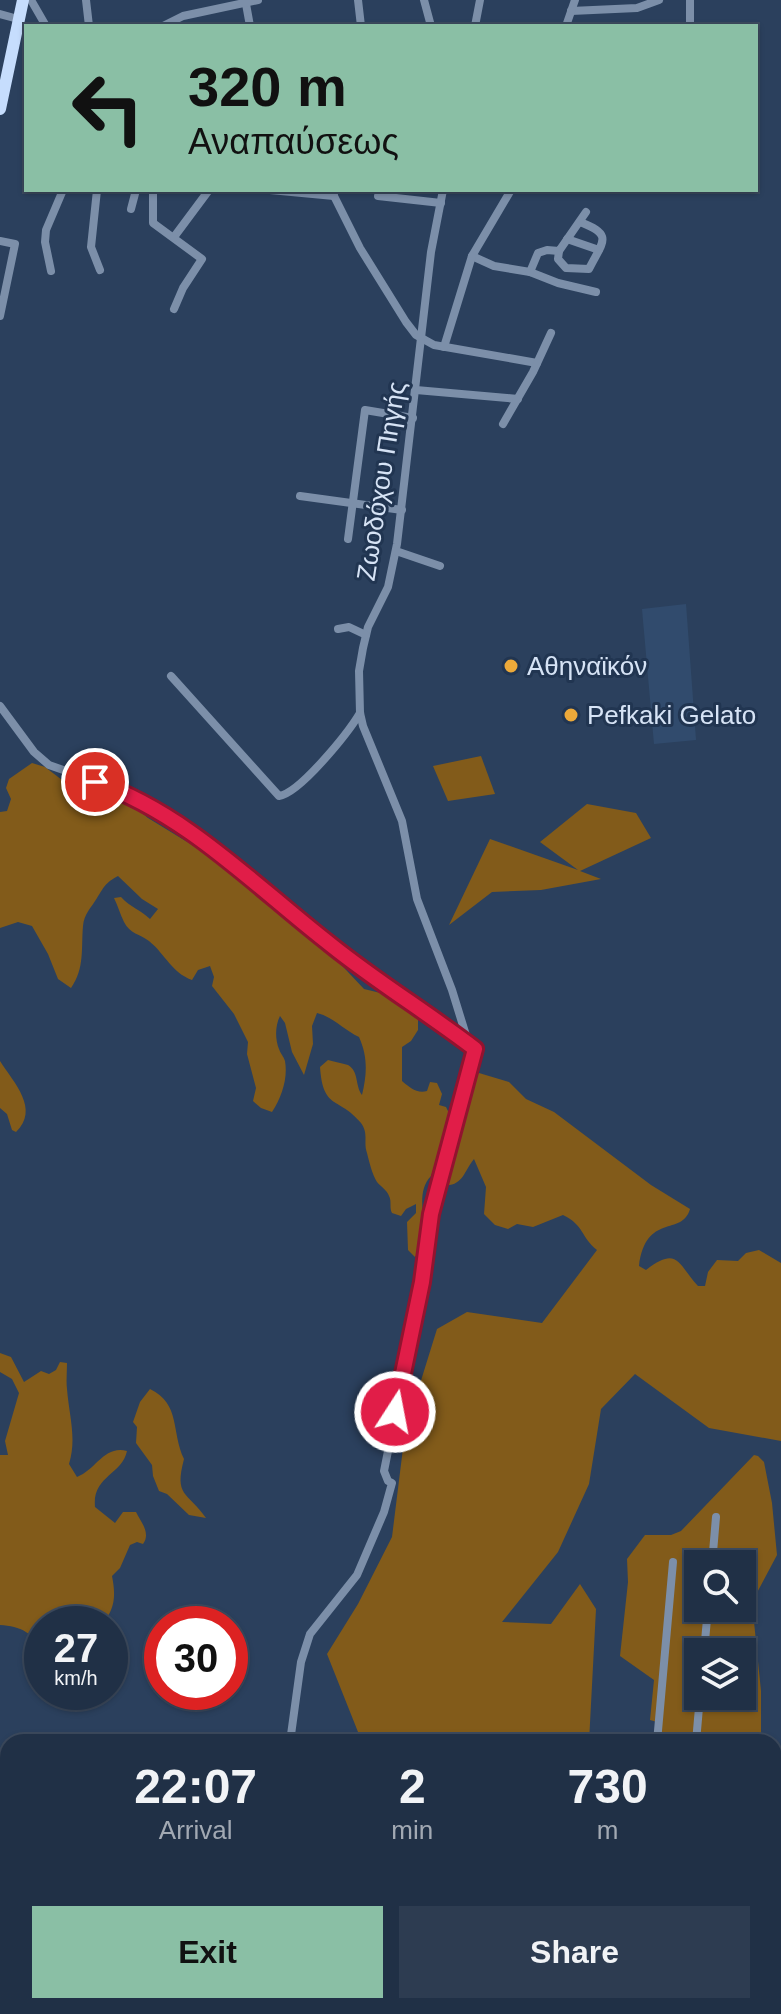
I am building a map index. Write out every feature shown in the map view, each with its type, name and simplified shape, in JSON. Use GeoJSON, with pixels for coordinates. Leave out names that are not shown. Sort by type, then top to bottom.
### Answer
{"type":"FeatureCollection","features":[{"type":"Feature","properties":{"kind":"main road"},"geometry":{"type":"LineString","coordinates":[[0,109],[4,75],[23,0]]}},
{"type":"Feature","properties":{"kind":"street"},"geometry":{"type":"LineString","coordinates":[[31,0],[45,24]]}},
{"type":"Feature","properties":{"kind":"street"},"geometry":{"type":"LineString","coordinates":[[86,0],[89,24]]}},
{"type":"Feature","properties":{"kind":"street"},"geometry":{"type":"LineString","coordinates":[[184,21],[258,0]]}},
{"type":"Feature","properties":{"kind":"street"},"geometry":{"type":"LineString","coordinates":[[358,0],[361,24]]}},
{"type":"Feature","properties":{"kind":"street"},"geometry":{"type":"LineString","coordinates":[[424,0],[430,24]]}},
{"type":"Feature","properties":{"kind":"street"},"geometry":{"type":"LineString","coordinates":[[475,24],[480,0]]}},
{"type":"Feature","properties":{"kind":"street"},"geometry":{"type":"LineString","coordinates":[[567,24],[575,0]]}},
{"type":"Feature","properties":{"kind":"street"},"geometry":{"type":"LineString","coordinates":[[571,11],[659,0]]}},
{"type":"Feature","properties":{"kind":"street"},"geometry":{"type":"LineString","coordinates":[[690,0],[690,24]]}},
{"type":"Feature","properties":{"kind":"street"},"geometry":{"type":"LineString","coordinates":[[246,4],[250,24]]}},
{"type":"Feature","properties":{"kind":"street"},"geometry":{"type":"LineString","coordinates":[[0,14],[18,19]]}},
{"type":"Feature","properties":{"kind":"street"},"geometry":{"type":"LineString","coordinates":[[51,271],[45,242],[46,230],[62,192]]}},
{"type":"Feature","properties":{"kind":"street"},"geometry":{"type":"LineString","coordinates":[[97,192],[91,247],[100,270]]}},
{"type":"Feature","properties":{"kind":"street"},"geometry":{"type":"LineString","coordinates":[[131,209],[135,192]]}},
{"type":"Feature","properties":{"kind":"street"},"geometry":{"type":"LineString","coordinates":[[153,192],[153,223],[202,259],[174,309]]}},
{"type":"Feature","properties":{"kind":"street"},"geometry":{"type":"LineString","coordinates":[[174,237],[208,192]]}},
{"type":"Feature","properties":{"kind":"street"},"geometry":{"type":"LineString","coordinates":[[311,192],[332,193],[360,248],[398,310],[422,339],[444,347],[537,363]]}},
{"type":"Feature","properties":{"kind":"street","name":"Ζωοδόχου Πηγής"},"geometry":{"type":"LineString","coordinates":[[443,192],[431,252],[396,551],[388,587],[366,635],[359,671],[360,713],[402,821],[417,899],[469,1045]]}},
{"type":"Feature","properties":{"kind":"street"},"geometry":{"type":"LineString","coordinates":[[444,347],[472,256],[510,192]]}},
{"type":"Feature","properties":{"kind":"street"},"geometry":{"type":"LineString","coordinates":[[378,196],[441,203]]}},
{"type":"Feature","properties":{"kind":"street"},"geometry":{"type":"LineString","coordinates":[[580,222],[602,233],[599,250],[589,269],[584,271],[566,268],[558,259],[559,251],[586,212]]}},
{"type":"Feature","properties":{"kind":"street"},"geometry":{"type":"LineString","coordinates":[[567,239],[599,250]]}},
{"type":"Feature","properties":{"kind":"street"},"geometry":{"type":"LineString","coordinates":[[0,241],[15,244],[0,316]]}},
{"type":"Feature","properties":{"kind":"street"},"geometry":{"type":"LineString","coordinates":[[530,272],[538,253],[559,251]]}},
{"type":"Feature","properties":{"kind":"street"},"geometry":{"type":"LineString","coordinates":[[472,256],[494,266],[530,272],[558,283],[596,292]]}},
{"type":"Feature","properties":{"kind":"street"},"geometry":{"type":"LineString","coordinates":[[503,424],[551,333]]}},
{"type":"Feature","properties":{"kind":"street"},"geometry":{"type":"LineString","coordinates":[[416,390],[518,399]]}},
{"type":"Feature","properties":{"kind":"street"},"geometry":{"type":"LineString","coordinates":[[348,539],[365,410],[413,418]]}},
{"type":"Feature","properties":{"kind":"street"},"geometry":{"type":"LineString","coordinates":[[300,496],[402,510]]}},
{"type":"Feature","properties":{"kind":"street"},"geometry":{"type":"LineString","coordinates":[[396,551],[440,566]]}},
{"type":"Feature","properties":{"kind":"street"},"geometry":{"type":"LineString","coordinates":[[338,629],[349,627],[366,635]]}},
{"type":"Feature","properties":{"kind":"street"},"geometry":{"type":"LineString","coordinates":[[171,676],[279,796],[292,790],[325,759],[360,713]]}},
{"type":"Feature","properties":{"kind":"street"},"geometry":{"type":"LineString","coordinates":[[0,706],[34,752],[49,765],[120,790],[147,805],[259,886],[331,945],[475,1049],[431,1214],[422,1282],[384,1471],[392,1483],[384,1512],[357,1575],[310,1634],[301,1662],[291,1734]]}},
{"type":"Feature","properties":{"kind":"street"},"geometry":{"type":"LineString","coordinates":[[443,1026],[459,1018]]}},
{"type":"Feature","properties":{"kind":"street"},"geometry":{"type":"LineString","coordinates":[[713,1550],[716,1517]]}},
{"type":"Feature","properties":{"kind":"street"},"geometry":{"type":"LineString","coordinates":[[658,1734],[673,1562]]}},
{"type":"Feature","properties":{"kind":"street"},"geometry":{"type":"LineString","coordinates":[[697,1734],[699,1710]]}},
{"type":"Feature","properties":{"kind":"shaded area"},"geometry":{"type":"Polygon","coordinates":[[[686,604],[696,740],[654,744],[642,609],[686,604]]]}},
{"type":"Feature","properties":{"kind":"shaded area"},"geometry":{"type":"Polygon","coordinates":[[[481,756],[495,794],[448,801],[433,766],[481,756]]]}},
{"type":"Feature","properties":{"kind":"shaded area"},"geometry":{"type":"Polygon","coordinates":[[[32,763],[45,767],[66,783],[98,790],[132,805],[258,894],[331,954],[364,989],[393,996],[411,1008],[418,1019],[418,1030],[411,1041],[402,1047],[402,1081],[420,1092],[427,1091],[430,1082],[437,1083],[442,1094],[439,1105],[446,1107],[451,1117],[425,1185],[423,1238],[415,1257],[408,1250],[407,1222],[416,1213],[416,1204],[401,1216],[392,1213],[388,1194],[372,1171],[361,1123],[328,1097],[322,1081],[320,1067],[328,1060],[348,1065],[354,1071],[362,1095],[366,1066],[359,1037],[317,1013],[312,1026],[313,1044],[304,1075],[292,1052],[285,1023],[280,1016],[276,1037],[285,1061],[286,1074],[272,1112],[253,1101],[256,1088],[247,1054],[248,1042],[234,1014],[212,986],[214,977],[210,966],[198,970],[192,980],[185,977],[149,941],[129,929],[114,898],[121,897],[150,919],[158,909],[142,899],[118,876],[105,886],[85,918],[80,965],[71,988],[58,979],[32,926],[18,922],[0,928],[0,812],[7,811],[11,799],[6,788],[9,779],[32,763]]]}},
{"type":"Feature","properties":{"kind":"shaded area"},"geometry":{"type":"Polygon","coordinates":[[[587,804],[636,813],[651,838],[580,871],[601,879],[541,890],[492,892],[449,925],[490,839],[578,870],[540,842],[587,804]]]}},
{"type":"Feature","properties":{"kind":"shaded area"},"geometry":{"type":"Polygon","coordinates":[[[0,1061],[18,1087],[25,1105],[23,1123],[16,1132],[12,1130],[7,1114],[0,1108],[0,1061]]]}},
{"type":"Feature","properties":{"kind":"shaded area"},"geometry":{"type":"Polygon","coordinates":[[[479,1073],[509,1082],[526,1099],[554,1112],[651,1185],[690,1209],[680,1222],[649,1238],[639,1266],[646,1270],[671,1258],[698,1286],[705,1286],[708,1272],[717,1260],[738,1261],[746,1253],[759,1250],[781,1263],[781,1441],[709,1428],[635,1374],[601,1409],[589,1484],[558,1552],[502,1622],[551,1624],[580,1584],[596,1609],[589,1734],[359,1734],[327,1654],[358,1604],[392,1537],[405,1432],[437,1329],[467,1312],[542,1323],[597,1250],[579,1227],[563,1215],[533,1227],[517,1224],[508,1229],[495,1225],[484,1214],[486,1187],[474,1159],[456,1183],[445,1185],[452,1142],[472,1081],[479,1073]]]}},
{"type":"Feature","properties":{"kind":"shaded area"},"geometry":{"type":"Polygon","coordinates":[[[0,1353],[11,1357],[24,1382],[41,1371],[49,1374],[56,1370],[60,1362],[67,1363],[72,1436],[69,1464],[77,1477],[106,1455],[119,1450],[127,1451],[119,1466],[98,1489],[95,1507],[115,1523],[123,1512],[136,1512],[146,1532],[143,1544],[137,1542],[130,1545],[120,1568],[112,1576],[112,1606],[24,1606],[24,1631],[0,1625],[0,1455],[8,1455],[5,1441],[19,1393],[12,1379],[0,1372],[0,1353]]]}},
{"type":"Feature","properties":{"kind":"shaded area"},"geometry":{"type":"Polygon","coordinates":[[[150,1389],[167,1402],[171,1411],[184,1459],[182,1487],[206,1518],[189,1515],[167,1494],[159,1491],[152,1465],[136,1443],[137,1427],[133,1422],[140,1402],[150,1389]]]}},
{"type":"Feature","properties":{"kind":"shaded area"},"geometry":{"type":"Polygon","coordinates":[[[754,1455],[764,1462],[777,1555],[756,1594],[756,1550],[684,1550],[684,1622],[754,1622],[756,1638],[684,1638],[684,1710],[756,1710],[756,1642],[761,1734],[656,1734],[657,1722],[650,1720],[654,1680],[620,1656],[628,1582],[627,1559],[645,1535],[671,1535],[681,1531],[754,1455]]]}},
{"type":"Feature","properties":{"kind":"place","name":"Αθηναϊκόν"},"geometry":{"type":"Point","coordinates":[511,666]}},
{"type":"Feature","properties":{"kind":"place","name":"Pefkaki Gelato"},"geometry":{"type":"Point","coordinates":[571,715]}},
{"type":"Feature","properties":{"kind":"route"},"geometry":{"type":"LineString","coordinates":[[95,782],[120,790],[147,805],[198,840],[331,945],[475,1049],[431,1214],[422,1282],[395,1412]]}}]}
